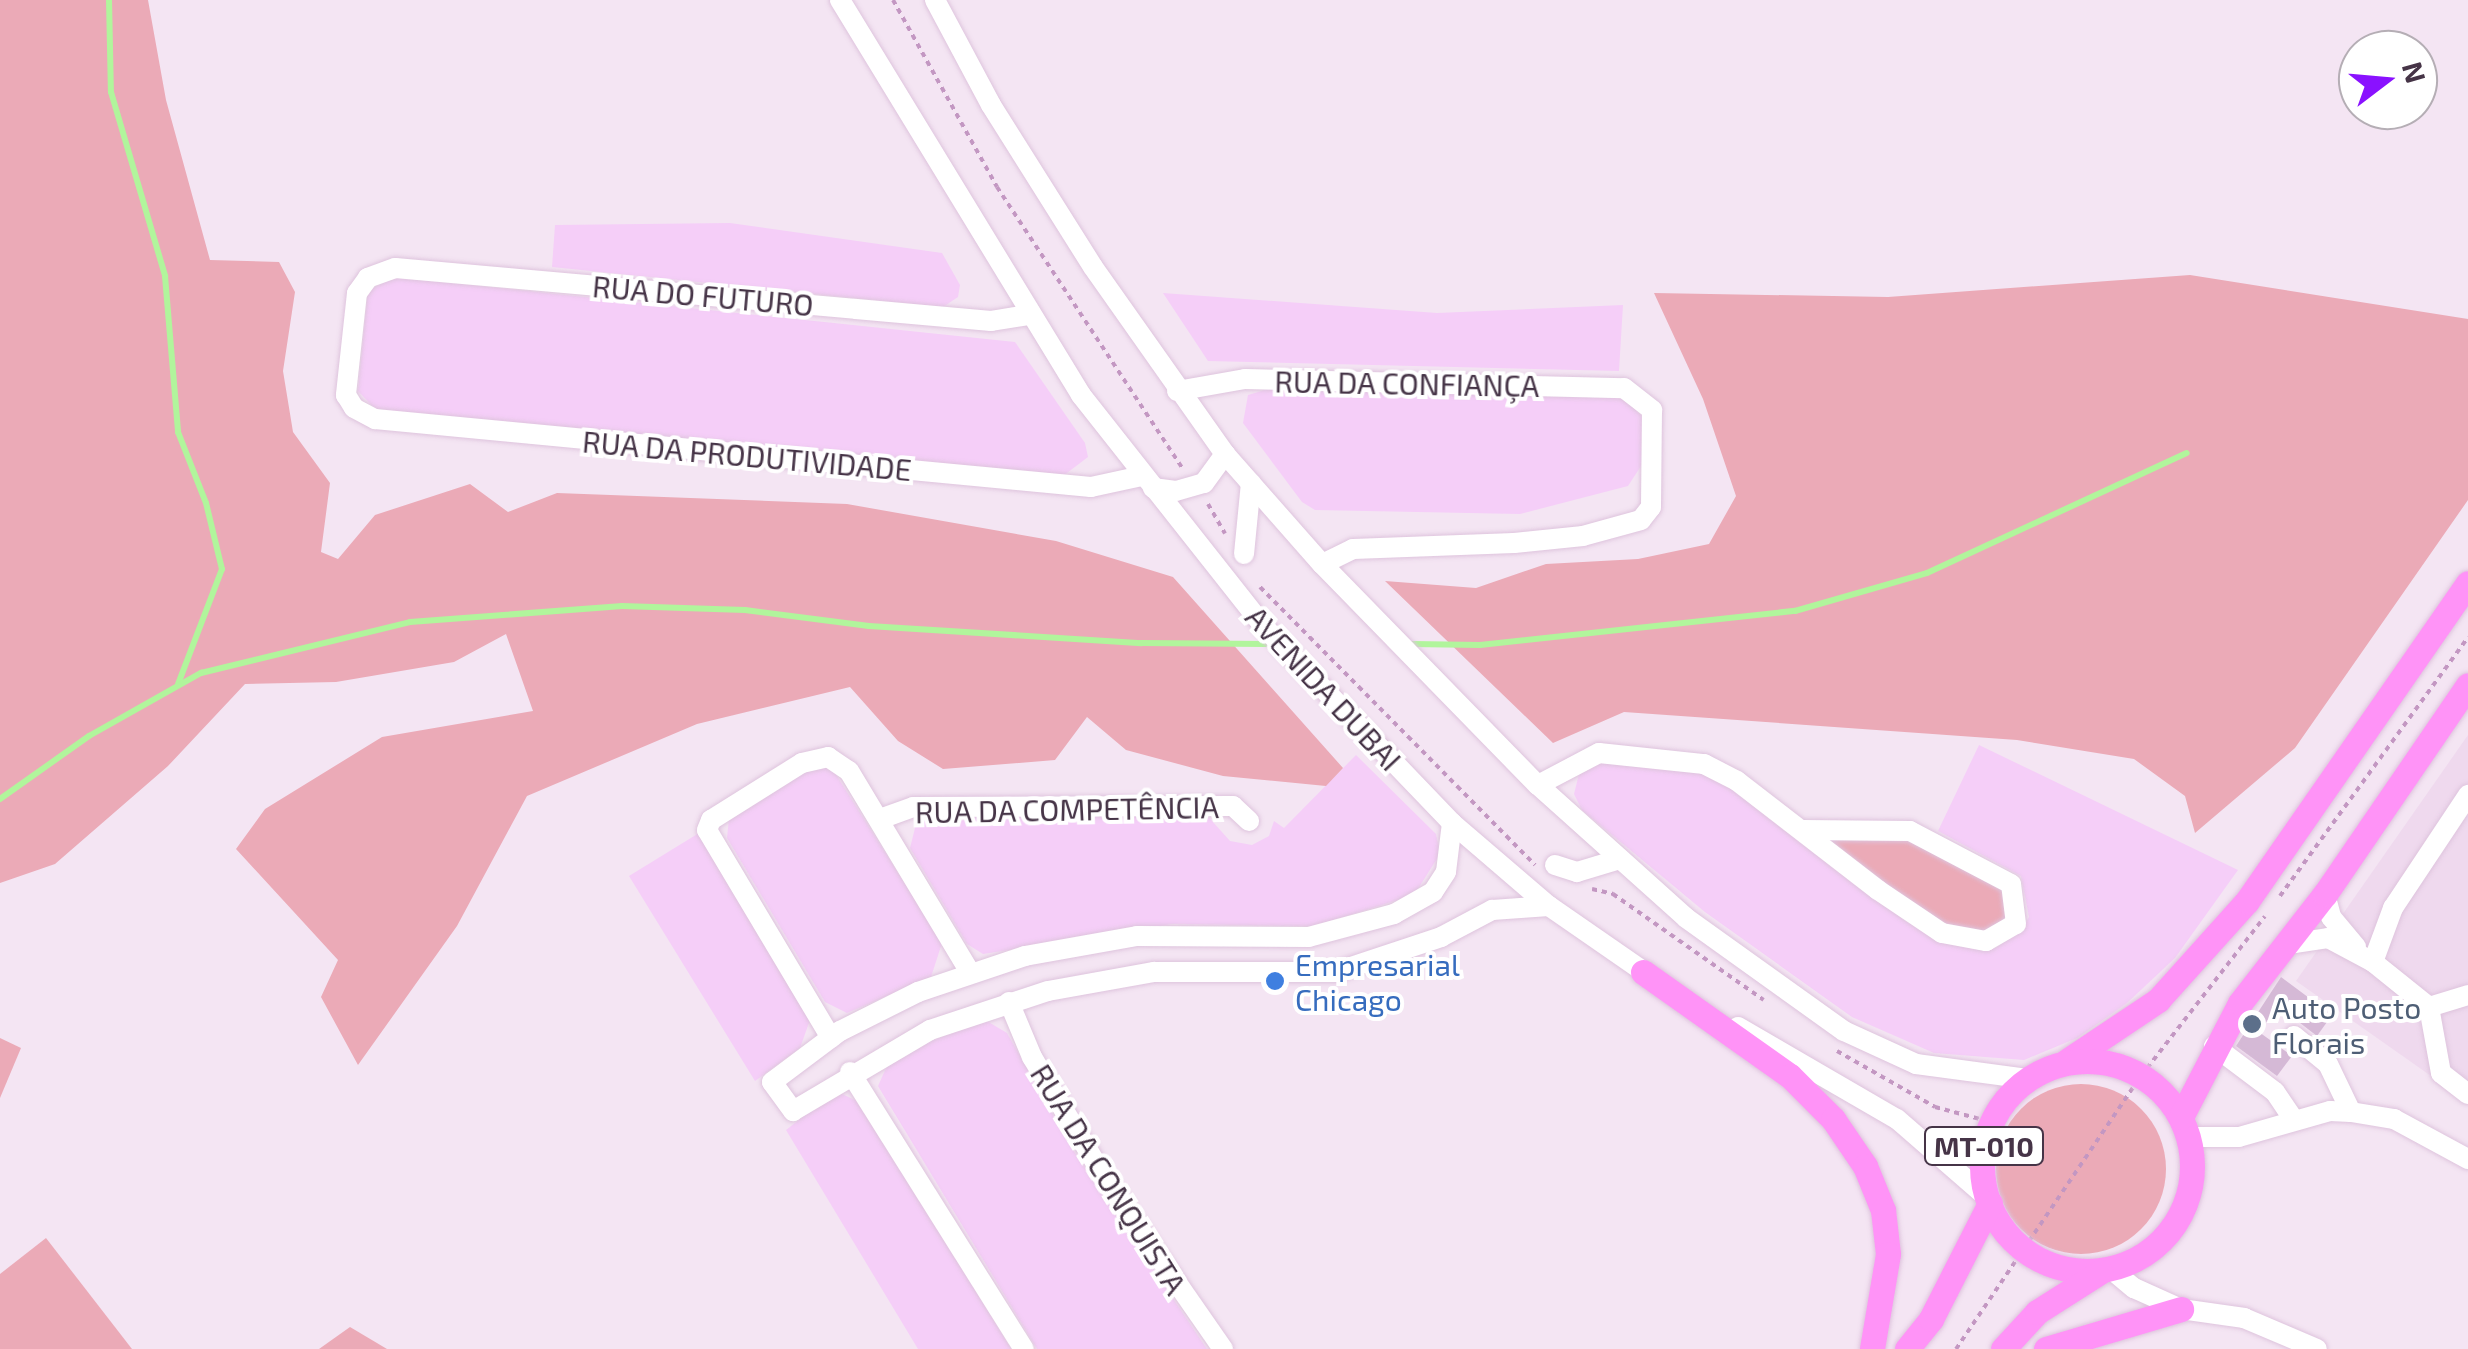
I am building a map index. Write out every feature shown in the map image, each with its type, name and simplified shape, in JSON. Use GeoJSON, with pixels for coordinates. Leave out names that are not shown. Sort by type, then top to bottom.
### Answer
{"type":"FeatureCollection","features":[{"type":"Feature","properties":{"kind":"main road","name":"MT-010"},"geometry":{"type":"LineString","coordinates":[[2106,1270],[2070,1271],[2021,1248],[1989,1201],[1982,1152],[1991,1122],[2030,1079],[2064,1062],[2158,1000],[2247,901],[2468,583]]}},
{"type":"Feature","properties":{"kind":"main road"},"geometry":{"type":"LineString","coordinates":[[2003,1349],[2038,1312],[2106,1270],[2156,1247],[2179,1220],[2191,1187],[2185,1127],[2214,1046],[2326,894],[2468,685]]}},
{"type":"Feature","properties":{"kind":"main road"},"geometry":{"type":"LineString","coordinates":[[1643,972],[1790,1076],[1833,1119],[1865,1166],[1883,1210],[1888,1254],[1872,1349]]}},
{"type":"Feature","properties":{"kind":"main road","name":"MT-010"},"geometry":{"type":"LineString","coordinates":[[2064,1062],[2104,1061],[2141,1076],[2185,1127]]}},
{"type":"Feature","properties":{"kind":"main road","name":"MT-010"},"geometry":{"type":"LineString","coordinates":[[1907,1349],[1931,1319],[1989,1201]]}},
{"type":"Feature","properties":{"kind":"main road"},"geometry":{"type":"LineString","coordinates":[[2046,1349],[2181,1310]]}},
{"type":"Feature","properties":{"kind":"street","name":"AVENIDA DUBAI"},"geometry":{"type":"LineString","coordinates":[[840,0],[1028,315],[1147,482],[1266,629],[1452,823],[1549,906],[1643,972],[1897,1118],[1989,1201]]}},
{"type":"Feature","properties":{"kind":"street"},"geometry":{"type":"LineString","coordinates":[[936,0],[991,105],[1177,391],[1225,454],[1322,564],[1538,785],[1686,918],[1844,1031],[1916,1064],[2030,1079]]}},
{"type":"Feature","properties":{"kind":"street","name":"RUA DO FUTURO"},"geometry":{"type":"LineString","coordinates":[[354,408],[346,395],[357,293],[378,272],[395,268],[1004,322],[1028,315]]}},
{"type":"Feature","properties":{"kind":"street","name":"RUA DA CONFIANÇA"},"geometry":{"type":"LineString","coordinates":[[1177,391],[1245,378],[1636,392],[1652,410],[1651,506],[1641,520],[1584,536],[1352,549],[1322,564]]}},
{"type":"Feature","properties":{"kind":"street","name":"RUA DA PRODUTIVIDADE"},"geometry":{"type":"LineString","coordinates":[[354,408],[375,419],[1092,488],[1147,482],[1176,491],[1204,483],[1225,454]]}},
{"type":"Feature","properties":{"kind":"street"},"geometry":{"type":"LineString","coordinates":[[1244,554],[1250,484]]}},
{"type":"Feature","properties":{"kind":"street"},"geometry":{"type":"LineString","coordinates":[[1538,785],[1598,752],[1668,755],[1720,770],[1942,934],[1986,941],[2016,924],[2011,884],[1910,831],[1802,830]]}},
{"type":"Feature","properties":{"kind":"street"},"geometry":{"type":"LineString","coordinates":[[831,1038],[707,830],[711,820],[802,763],[828,757],[849,771],[970,972]]}},
{"type":"Feature","properties":{"kind":"street"},"geometry":{"type":"LineString","coordinates":[[2369,959],[2403,891],[2468,795]]}},
{"type":"Feature","properties":{"kind":"street","name":"RUA DA COMPETÊNCIA"},"geometry":{"type":"LineString","coordinates":[[880,819],[913,807],[1233,806],[1249,822]]}},
{"type":"Feature","properties":{"kind":"street"},"geometry":{"type":"LineString","coordinates":[[1452,823],[1446,872],[1433,892],[1377,920],[1309,937],[1138,936],[970,972],[918,992],[831,1038],[772,1082],[793,1111],[850,1072],[930,1030],[1009,1002],[1154,972],[1336,972],[1441,937],[1492,910],[1549,906]]}},
{"type":"Feature","properties":{"kind":"street"},"geometry":{"type":"LineString","coordinates":[[1554,865],[1577,872],[1620,859]]}},
{"type":"Feature","properties":{"kind":"street"},"geometry":{"type":"LineString","coordinates":[[2326,894],[2336,925],[2369,959],[2429,1007],[2441,1073],[2468,1094]]}},
{"type":"Feature","properties":{"kind":"street"},"geometry":{"type":"LineString","coordinates":[[2288,944],[2328,938],[2369,959]]}},
{"type":"Feature","properties":{"kind":"street"},"geometry":{"type":"LineString","coordinates":[[2429,1007],[2468,996]]}},
{"type":"Feature","properties":{"kind":"street","name":"RUA DA CONQUISTA"},"geometry":{"type":"LineString","coordinates":[[1009,1002],[1032,1057],[1109,1185],[1222,1349]]}},
{"type":"Feature","properties":{"kind":"street"},"geometry":{"type":"LineString","coordinates":[[2294,1036],[2328,1064],[2351,1112]]}},
{"type":"Feature","properties":{"kind":"street"},"geometry":{"type":"LineString","coordinates":[[2214,1046],[2276,1092],[2294,1120]]}},
{"type":"Feature","properties":{"kind":"street"},"geometry":{"type":"LineString","coordinates":[[850,1072],[1024,1349]]}},
{"type":"Feature","properties":{"kind":"street"},"geometry":{"type":"LineString","coordinates":[[2185,1127],[2238,1137],[2294,1120],[2351,1112],[2394,1119],[2468,1159]]}},
{"type":"Feature","properties":{"kind":"street"},"geometry":{"type":"LineString","coordinates":[[2106,1270],[2181,1310],[2244,1318],[2316,1349]]}},
{"type":"Feature","properties":{"kind":"path"},"geometry":{"type":"LineString","coordinates":[[2278,898],[2468,636]]}},
{"type":"Feature","properties":{"kind":"path"},"geometry":{"type":"LineString","coordinates":[[1956,1349],[2141,1076],[2267,914]]}},
{"type":"Feature","properties":{"kind":"shaded area"},"geometry":{"type":"Polygon","coordinates":[[[0,0],[148,0],[166,100],[210,260],[279,262],[295,292],[283,371],[293,432],[330,483],[321,552],[338,559],[375,515],[470,484],[508,512],[557,493],[847,504],[1056,541],[1173,577],[1343,768],[1326,786],[1223,776],[1126,750],[1087,717],[1055,760],[943,769],[898,741],[850,687],[697,724],[527,796],[457,926],[358,1065],[321,997],[338,960],[236,849],[265,809],[382,737],[533,711],[506,634],[454,662],[336,682],[245,684],[168,766],[55,864],[0,883],[0,0]]]}},
{"type":"Feature","properties":{"kind":"shaded area"},"geometry":{"type":"Polygon","coordinates":[[[730,223],[942,253],[960,285],[958,297],[943,307],[552,267],[555,225],[730,223]]]}},
{"type":"Feature","properties":{"kind":"shaded area"},"geometry":{"type":"Polygon","coordinates":[[[2190,275],[2468,319],[2468,500],[2295,748],[2195,833],[2185,796],[2134,759],[2017,740],[1624,712],[1553,743],[1385,581],[1476,588],[1546,564],[1638,559],[1709,544],[1736,496],[1703,399],[1654,293],[1888,297],[2190,275]]]}},
{"type":"Feature","properties":{"kind":"shaded area"},"geometry":{"type":"Polygon","coordinates":[[[394,277],[1015,342],[1085,443],[1088,457],[1063,476],[376,410],[358,391],[368,291],[394,277]]]}},
{"type":"Feature","properties":{"kind":"shaded area"},"geometry":{"type":"Polygon","coordinates":[[[1163,293],[1437,313],[1623,305],[1619,371],[1208,361],[1163,293]]]}},
{"type":"Feature","properties":{"kind":"shaded area"},"geometry":{"type":"Polygon","coordinates":[[[1268,389],[1625,398],[1642,417],[1643,463],[1628,486],[1520,514],[1315,510],[1302,502],[1243,423],[1248,395],[1268,389]]]}},
{"type":"Feature","properties":{"kind":"shaded area"},"geometry":{"type":"Polygon","coordinates":[[[2468,735],[2468,1102],[2296,981],[2468,735]]]}},
{"type":"Feature","properties":{"kind":"shaded area"},"geometry":{"type":"Polygon","coordinates":[[[1979,745],[2238,870],[2175,958],[2127,1003],[2077,1038],[2024,1060],[1934,1053],[1852,1017],[1705,912],[1582,810],[1574,794],[1579,774],[1600,762],[1701,772],[1728,785],[1905,921],[1935,937],[1994,949],[2021,931],[2029,917],[2021,876],[1938,831],[1979,745]]]}},
{"type":"Feature","properties":{"kind":"shaded area"},"geometry":{"type":"Polygon","coordinates":[[[1356,755],[1436,834],[1440,854],[1414,895],[1314,926],[1172,924],[983,954],[967,944],[910,848],[916,824],[934,816],[1204,812],[1230,841],[1252,845],[1269,836],[1274,821],[1284,828],[1356,755]]]}},
{"type":"Feature","properties":{"kind":"shaded area"},"geometry":{"type":"Polygon","coordinates":[[[830,765],[942,943],[931,977],[847,1013],[825,1002],[727,838],[729,819],[804,769],[830,765]]]}},
{"type":"Feature","properties":{"kind":"shaded area"},"geometry":{"type":"Polygon","coordinates":[[[699,833],[810,1020],[800,1048],[755,1081],[629,876],[699,833]]]}},
{"type":"Feature","properties":{"kind":"shaded area"},"geometry":{"type":"Polygon","coordinates":[[[1827,840],[1913,840],[2007,889],[2010,922],[1979,937],[1931,921],[1827,840]]]}},
{"type":"Feature","properties":{"kind":"shaded area"},"geometry":{"type":"Polygon","coordinates":[[[985,1020],[1007,1033],[1071,1147],[1207,1349],[1037,1349],[878,1086],[891,1057],[985,1020]]]}},
{"type":"Feature","properties":{"kind":"shaded area"},"geometry":{"type":"Polygon","coordinates":[[[0,1038],[21,1048],[0,1098],[0,1038]]]}},
{"type":"Feature","properties":{"kind":"shaded area"},"geometry":{"type":"Polygon","coordinates":[[[2081,1084],[2114,1090],[2141,1109],[2160,1136],[2166,1169],[2160,1202],[2141,1229],[2114,1248],[2081,1254],[2048,1248],[2021,1229],[2002,1202],[1996,1169],[2002,1136],[2021,1109],[2048,1090],[2081,1084]]]}},
{"type":"Feature","properties":{"kind":"shaded area"},"geometry":{"type":"Polygon","coordinates":[[[842,1094],[861,1103],[1011,1349],[918,1349],[786,1130],[831,1095],[842,1094]]]}},
{"type":"Feature","properties":{"kind":"shaded area"},"geometry":{"type":"Polygon","coordinates":[[[46,1238],[132,1349],[0,1349],[0,1274],[46,1238]]]}},
{"type":"Feature","properties":{"kind":"shaded area"},"geometry":{"type":"Polygon","coordinates":[[[350,1327],[387,1349],[319,1349],[350,1327]]]}},
{"type":"Feature","properties":{"kind":"building","name":"Auto Posto Florais"},"geometry":{"type":"Polygon","coordinates":[[[2281,977],[2332,1015],[2317,1036],[2278,1006],[2259,1032],[2292,1056],[2277,1076],[2236,1046],[2281,977]]]}},
{"type":"Feature","properties":{"kind":"waterway"},"geometry":{"type":"LineString","coordinates":[[109,0],[111,92],[165,276],[178,432],[206,503],[222,569],[178,684]]}},
{"type":"Feature","properties":{"kind":"waterway"},"geometry":{"type":"LineString","coordinates":[[1412,644],[1480,645],[1795,611],[1927,573],[2187,453]]}},
{"type":"Feature","properties":{"kind":"waterway"},"geometry":{"type":"LineString","coordinates":[[0,799],[89,736],[201,673],[410,622],[622,606],[745,610],[869,626],[1141,643],[1266,644]]}},
{"type":"Feature","properties":{"kind":"place","name":"Empresarial Chicago"},"geometry":{"type":"Point","coordinates":[1275,981]}},
{"type":"Feature","properties":{"kind":"place","name":"Auto Posto Florais"},"geometry":{"type":"Point","coordinates":[2252,1024]}}]}
